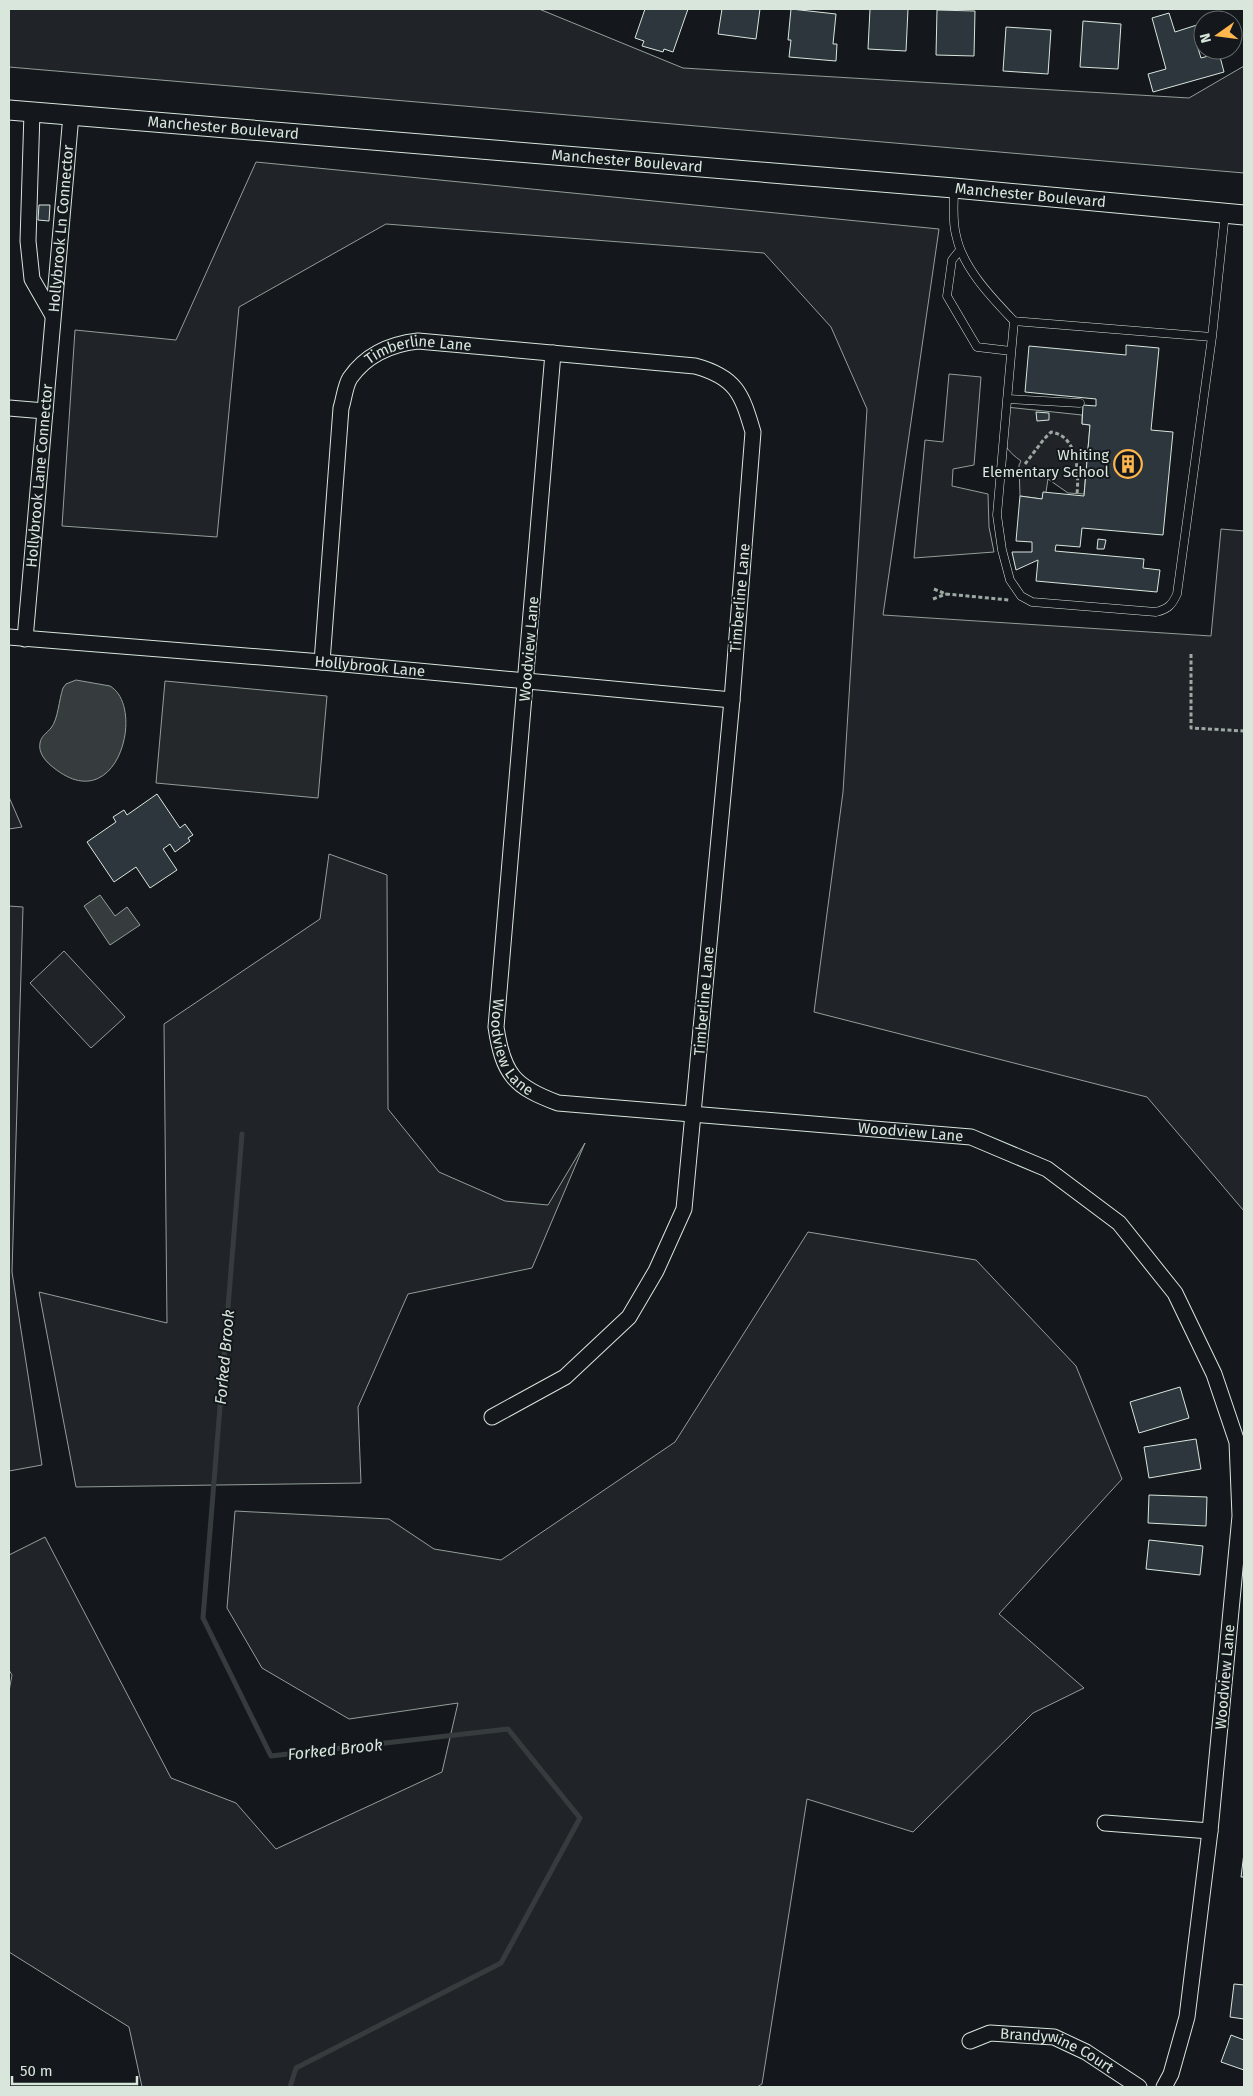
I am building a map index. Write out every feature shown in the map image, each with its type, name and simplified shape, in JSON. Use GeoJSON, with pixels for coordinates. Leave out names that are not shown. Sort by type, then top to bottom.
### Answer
{"type":"FeatureCollection","features":[{"type":"Feature","properties":{"kind":"street","name":"Manchester Boulevard"},"geometry":{"type":"LineString","coordinates":[[9,110],[954,188],[1244,215]]}},
{"type":"Feature","properties":{"kind":"street","name":"Hollybrook Ln Connector"},"geometry":{"type":"LineString","coordinates":[[32,112],[28,241],[32,279],[52,314]]}},
{"type":"Feature","properties":{"kind":"street","name":"Hollybrook Ln Connector"},"geometry":{"type":"LineString","coordinates":[[52,314],[71,115]]}},
{"type":"Feature","properties":{"kind":"street","name":"Hollybrook Lane Connector"},"geometry":{"type":"LineString","coordinates":[[25,638],[52,314]]}},
{"type":"Feature","properties":{"kind":"street","name":"Timberline Lane"},"geometry":{"type":"LineString","coordinates":[[322,662],[341,408],[350,379],[380,350],[399,343],[418,341],[695,366],[715,372],[731,384],[744,401],[753,432],[732,700],[684,1209],[656,1270],[629,1317],[565,1377],[492,1417]]}},
{"type":"Feature","properties":{"kind":"street","name":"Woodview Lane"},"geometry":{"type":"LineString","coordinates":[[554,353],[496,1027],[503,1061],[515,1081],[534,1094],[558,1103],[971,1137],[1047,1169],[1118,1223],[1176,1294],[1214,1374],[1237,1442],[1240,1516],[1210,1831],[1187,2018],[1171,2074],[1164,2087]]}},
{"type":"Feature","properties":{"kind":"street"},"geometry":{"type":"LineString","coordinates":[[9,408],[44,411]]}},
{"type":"Feature","properties":{"kind":"street","name":"Hollybrook Lane"},"geometry":{"type":"LineString","coordinates":[[9,637],[322,662],[732,700]]}},
{"type":"Feature","properties":{"kind":"street"},"geometry":{"type":"LineString","coordinates":[[1105,1823],[1210,1831]]}},
{"type":"Feature","properties":{"kind":"street","name":"Brandywine Court"},"geometry":{"type":"LineString","coordinates":[[970,2041],[990,2033],[1054,2037],[1086,2052],[1139,2087]]}},
{"type":"Feature","properties":{"kind":"lane"},"geometry":{"type":"LineString","coordinates":[[954,188],[953,219],[960,250],[984,288],[1014,321],[1212,337]]}},
{"type":"Feature","properties":{"kind":"lane"},"geometry":{"type":"LineString","coordinates":[[1014,321],[997,515],[1002,550],[1010,580],[1021,596],[1032,602],[1156,612],[1166,610],[1173,603],[1177,594],[1212,337],[1225,213]]}},
{"type":"Feature","properties":{"kind":"lane"},"geometry":{"type":"LineString","coordinates":[[960,250],[952,260],[947,296],[976,347],[1011,351]]}},
{"type":"Feature","properties":{"kind":"lane"},"geometry":{"type":"LineString","coordinates":[[1007,399],[1080,404]]}},
{"type":"Feature","properties":{"kind":"path"},"geometry":{"type":"LineString","coordinates":[[1025,464],[1044,438],[1051,432],[1059,433],[1068,440],[1079,471],[1077,494]]}},
{"type":"Feature","properties":{"kind":"path"},"geometry":{"type":"LineString","coordinates":[[934,589],[946,594],[1032,602]]}},
{"type":"Feature","properties":{"kind":"path"},"geometry":{"type":"LineString","coordinates":[[933,599],[946,594]]}},
{"type":"Feature","properties":{"kind":"path"},"geometry":{"type":"LineString","coordinates":[[1191,654],[1192,728],[1244,732]]}},
{"type":"Feature","properties":{"kind":"shaded area"},"geometry":{"type":"Polygon","coordinates":[[[9,9],[539,9],[683,68],[1189,98],[1244,66],[1244,173],[9,67],[9,9]]]}},
{"type":"Feature","properties":{"kind":"shaded area"},"geometry":{"type":"Polygon","coordinates":[[[256,162],[939,229],[883,615],[1211,636],[1221,529],[1244,531],[1244,1211],[1147,1097],[814,1012],[843,792],[867,409],[831,327],[764,253],[386,224],[239,307],[217,537],[62,526],[75,330],[176,340],[256,162]]]}},
{"type":"Feature","properties":{"kind":"shaded area"},"geometry":{"type":"Polygon","coordinates":[[[949,374],[981,377],[974,465],[953,469],[952,486],[988,494],[989,527],[994,552],[914,558],[925,440],[943,442],[949,374]]]}},
{"type":"Feature","properties":{"kind":"shaded area"},"geometry":{"type":"Polygon","coordinates":[[[1006,407],[1082,415],[1082,424],[1090,425],[1084,494],[1068,493],[1048,479],[1046,492],[1042,499],[1020,496],[1019,465],[1021,461],[1008,449],[1003,438],[1006,407]]]}},
{"type":"Feature","properties":{"kind":"shaded area"},"geometry":{"type":"Polygon","coordinates":[[[76,680],[110,686],[121,698],[125,715],[125,735],[120,754],[109,770],[95,780],[76,780],[54,768],[43,757],[40,750],[42,738],[55,720],[63,688],[66,684],[76,680]]]}},
{"type":"Feature","properties":{"kind":"shaded area"},"geometry":{"type":"Polygon","coordinates":[[[165,681],[327,696],[318,798],[156,783],[165,681]]]}},
{"type":"Feature","properties":{"kind":"shaded area"},"geometry":{"type":"Polygon","coordinates":[[[9,797],[22,827],[9,829],[9,797]]]}},
{"type":"Feature","properties":{"kind":"shaded area"},"geometry":{"type":"Polygon","coordinates":[[[329,854],[387,875],[388,1109],[439,1172],[505,1201],[548,1205],[585,1143],[532,1268],[408,1294],[358,1407],[361,1483],[76,1487],[39,1292],[167,1323],[164,1024],[320,919],[329,854]]]}},
{"type":"Feature","properties":{"kind":"shaded area"},"geometry":{"type":"Polygon","coordinates":[[[100,895],[115,916],[127,907],[140,925],[110,945],[84,906],[100,895]]]}},
{"type":"Feature","properties":{"kind":"shaded area"},"geometry":{"type":"Polygon","coordinates":[[[9,906],[23,907],[12,1272],[42,1465],[9,1471],[9,906]]]}},
{"type":"Feature","properties":{"kind":"shaded area"},"geometry":{"type":"Polygon","coordinates":[[[64,951],[125,1017],[91,1048],[30,983],[64,951]]]}},
{"type":"Feature","properties":{"kind":"shaded area"},"geometry":{"type":"Polygon","coordinates":[[[808,1232],[976,1260],[1076,1366],[1122,1479],[999,1614],[1084,1688],[1033,1713],[913,1832],[807,1799],[762,2084],[757,2087],[142,2087],[129,2027],[9,1952],[9,1691],[12,1675],[9,1670],[9,1555],[45,1537],[171,1778],[236,1803],[276,1849],[442,1772],[458,1703],[349,1719],[262,1668],[227,1608],[235,1511],[389,1519],[434,1549],[501,1560],[675,1442],[808,1232]]]}},
{"type":"Feature","properties":{"kind":"building"},"geometry":{"type":"Polygon","coordinates":[[[645,9],[688,9],[673,52],[664,49],[663,52],[642,46],[644,41],[635,38],[645,9]]]}},
{"type":"Feature","properties":{"kind":"building"},"geometry":{"type":"Polygon","coordinates":[[[722,9],[760,9],[756,39],[718,34],[722,9]]]}},
{"type":"Feature","properties":{"kind":"building"},"geometry":{"type":"Polygon","coordinates":[[[791,9],[836,14],[833,44],[837,44],[836,61],[789,57],[791,40],[788,40],[791,9]]]}},
{"type":"Feature","properties":{"kind":"building"},"geometry":{"type":"Polygon","coordinates":[[[870,9],[908,9],[906,51],[868,49],[870,9]]]}},
{"type":"Feature","properties":{"kind":"building"},"geometry":{"type":"Polygon","coordinates":[[[937,10],[975,11],[974,56],[936,55],[937,10]]]}},
{"type":"Feature","properties":{"kind":"building"},"geometry":{"type":"Polygon","coordinates":[[[1169,13],[1175,32],[1193,26],[1193,60],[1221,60],[1224,72],[1153,92],[1148,74],[1166,69],[1152,18],[1169,13]]]}},
{"type":"Feature","properties":{"kind":"building"},"geometry":{"type":"Polygon","coordinates":[[[1083,21],[1121,24],[1118,69],[1080,67],[1083,21]]]}},
{"type":"Feature","properties":{"kind":"building"},"geometry":{"type":"Polygon","coordinates":[[[1006,27],[1051,30],[1048,74],[1003,71],[1006,27]]]}},
{"type":"Feature","properties":{"kind":"building"},"geometry":{"type":"Polygon","coordinates":[[[39,205],[50,205],[49,221],[38,220],[39,205]]]}},
{"type":"Feature","properties":{"kind":"building","name":"Whiting Elementary School"},"geometry":{"type":"Polygon","coordinates":[[[1126,345],[1159,348],[1151,430],[1173,432],[1163,535],[1082,528],[1080,547],[1056,545],[1055,551],[1144,559],[1143,568],[1160,570],[1157,592],[1036,581],[1038,560],[1016,570],[1012,552],[1032,552],[1032,542],[1016,541],[1020,496],[1042,499],[1043,492],[1084,496],[1090,425],[1082,424],[1083,405],[1096,406],[1096,399],[1025,392],[1029,346],[1126,355],[1126,345]]]}},
{"type":"Feature","properties":{"kind":"building"},"geometry":{"type":"Polygon","coordinates":[[[1036,412],[1049,413],[1049,420],[1037,421],[1036,412]]]}},
{"type":"Feature","properties":{"kind":"building"},"geometry":{"type":"Polygon","coordinates":[[[1098,539],[1106,540],[1104,549],[1097,549],[1098,539]]]}},
{"type":"Feature","properties":{"kind":"building"},"geometry":{"type":"Polygon","coordinates":[[[157,794],[180,828],[185,824],[193,835],[188,838],[190,841],[175,852],[170,844],[163,849],[177,870],[150,888],[136,867],[114,882],[87,842],[116,822],[113,817],[124,810],[127,815],[157,794]]]}},
{"type":"Feature","properties":{"kind":"building"},"geometry":{"type":"Polygon","coordinates":[[[1180,1387],[1189,1418],[1139,1433],[1130,1402],[1180,1387]]]}},
{"type":"Feature","properties":{"kind":"building"},"geometry":{"type":"Polygon","coordinates":[[[1196,1439],[1201,1469],[1149,1478],[1144,1447],[1196,1439]]]}},
{"type":"Feature","properties":{"kind":"building"},"geometry":{"type":"Polygon","coordinates":[[[1149,1495],[1207,1497],[1206,1526],[1148,1523],[1149,1495]]]}},
{"type":"Feature","properties":{"kind":"building"},"geometry":{"type":"Polygon","coordinates":[[[1149,1540],[1203,1546],[1200,1575],[1146,1569],[1149,1540]]]}},
{"type":"Feature","properties":{"kind":"building"},"geometry":{"type":"Polygon","coordinates":[[[1244,1853],[1244,1877],[1241,1877],[1244,1853]]]}},
{"type":"Feature","properties":{"kind":"building"},"geometry":{"type":"Polygon","coordinates":[[[1234,1984],[1244,1985],[1244,2019],[1230,2017],[1234,1984]]]}},
{"type":"Feature","properties":{"kind":"building"},"geometry":{"type":"Polygon","coordinates":[[[1231,2035],[1244,2040],[1244,2070],[1221,2062],[1231,2035]]]}},
{"type":"Feature","properties":{"kind":"waterway","name":"Forked Brook"},"geometry":{"type":"LineString","coordinates":[[242,1134],[203,1618],[271,1756],[508,1729],[580,1818],[501,1963],[296,2068],[290,2087]]}},
{"type":"Feature","properties":{"kind":"place","name":"Whiting Elementary School"},"geometry":{"type":"Point","coordinates":[1128,464]}}]}
